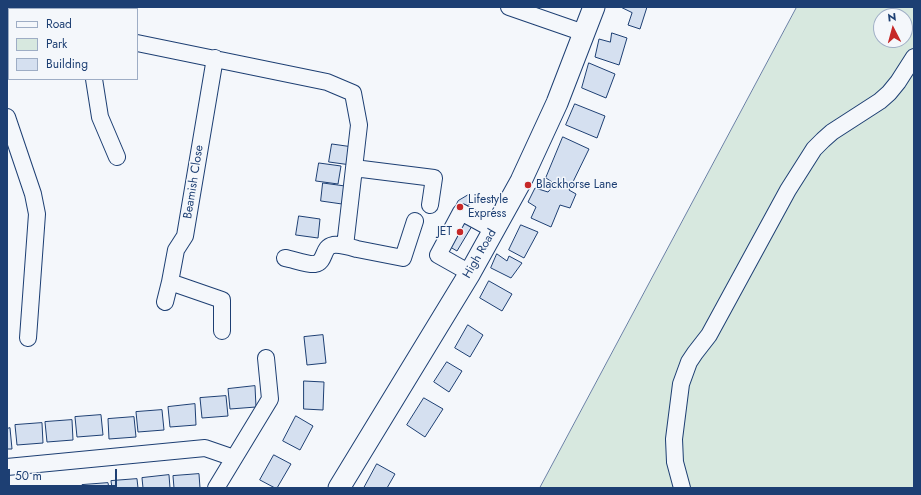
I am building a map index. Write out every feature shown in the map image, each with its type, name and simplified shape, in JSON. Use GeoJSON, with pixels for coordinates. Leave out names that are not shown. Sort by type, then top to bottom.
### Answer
{"type":"FeatureCollection","features":[{"type":"Feature","properties":{"kind":"main road","name":"High Road"},"geometry":{"type":"LineString","coordinates":[[339,488],[470,273],[521,181],[554,110],[594,7]]}},
{"type":"Feature","properties":{"kind":"street"},"geometry":{"type":"LineString","coordinates":[[509,7],[584,33]]}},
{"type":"Feature","properties":{"kind":"street"},"geometry":{"type":"LineString","coordinates":[[138,44],[215,58],[327,82],[353,93],[359,125],[345,246]]}},
{"type":"Feature","properties":{"kind":"street"},"geometry":{"type":"LineString","coordinates":[[682,488],[675,462],[674,440],[681,384],[689,362],[709,335],[788,190],[814,149],[832,132],[880,101],[889,93],[914,57]]}},
{"type":"Feature","properties":{"kind":"street","name":"Beamish Close"},"geometry":{"type":"LineString","coordinates":[[166,302],[176,250],[185,236],[215,58]]}},
{"type":"Feature","properties":{"kind":"street"},"geometry":{"type":"LineString","coordinates":[[94,80],[100,117],[117,157]]}},
{"type":"Feature","properties":{"kind":"street"},"geometry":{"type":"LineString","coordinates":[[7,117],[34,194],[37,214],[28,338]]}},
{"type":"Feature","properties":{"kind":"street"},"geometry":{"type":"LineString","coordinates":[[354,168],[434,178],[430,205]]}},
{"type":"Feature","properties":{"kind":"street"},"geometry":{"type":"LineString","coordinates":[[470,273],[438,255],[461,212],[494,230]]}},
{"type":"Feature","properties":{"kind":"street"},"geometry":{"type":"LineString","coordinates":[[284,258],[315,264],[322,260],[328,247],[334,245],[403,258],[415,221]]}},
{"type":"Feature","properties":{"kind":"street"},"geometry":{"type":"LineString","coordinates":[[170,282],[222,300],[222,331]]}},
{"type":"Feature","properties":{"kind":"street"},"geometry":{"type":"LineString","coordinates":[[216,488],[270,399],[266,358]]}},
{"type":"Feature","properties":{"kind":"street"},"geometry":{"type":"LineString","coordinates":[[7,467],[205,448],[234,458]]}},
{"type":"Feature","properties":{"kind":"green space"},"geometry":{"type":"Polygon","coordinates":[[[797,7],[914,7],[914,488],[540,488],[797,7]]]}},
{"type":"Feature","properties":{"kind":"building"},"geometry":{"type":"Polygon","coordinates":[[[621,7],[647,7],[640,29],[628,25],[632,13],[621,7]]]}},
{"type":"Feature","properties":{"kind":"building"},"geometry":{"type":"Polygon","coordinates":[[[612,33],[627,38],[619,65],[595,57],[599,39],[610,42],[612,33]]]}},
{"type":"Feature","properties":{"kind":"building"},"geometry":{"type":"Polygon","coordinates":[[[589,63],[615,74],[606,98],[582,88],[589,63]]]}},
{"type":"Feature","properties":{"kind":"building"},"geometry":{"type":"Polygon","coordinates":[[[575,104],[605,116],[597,138],[566,125],[575,104]]]}},
{"type":"Feature","properties":{"kind":"building"},"geometry":{"type":"Polygon","coordinates":[[[563,137],[589,149],[569,190],[576,194],[570,208],[560,205],[551,227],[531,218],[536,207],[528,202],[535,188],[548,192],[555,184],[546,178],[563,137]]]}},
{"type":"Feature","properties":{"kind":"building"},"geometry":{"type":"Polygon","coordinates":[[[332,144],[353,147],[351,165],[329,162],[332,144]]]}},
{"type":"Feature","properties":{"kind":"building"},"geometry":{"type":"Polygon","coordinates":[[[319,163],[341,166],[338,184],[316,181],[319,163]]]}},
{"type":"Feature","properties":{"kind":"building"},"geometry":{"type":"Polygon","coordinates":[[[323,183],[345,186],[342,204],[321,201],[323,183]]]}},
{"type":"Feature","properties":{"kind":"building","name":"Lifestyle Express"},"geometry":{"type":"Polygon","coordinates":[[[470,194],[471,203],[450,218],[458,201],[470,194]]]}},
{"type":"Feature","properties":{"kind":"building","name":"JET"},"geometry":{"type":"Polygon","coordinates":[[[463,214],[475,221],[457,251],[445,244],[463,214]]]}},
{"type":"Feature","properties":{"kind":"building"},"geometry":{"type":"Polygon","coordinates":[[[299,216],[320,219],[318,238],[296,235],[299,216]]]}},
{"type":"Feature","properties":{"kind":"building"},"geometry":{"type":"Polygon","coordinates":[[[521,225],[538,232],[524,258],[509,250],[521,225]]]}},
{"type":"Feature","properties":{"kind":"building"},"geometry":{"type":"Polygon","coordinates":[[[497,254],[507,261],[509,256],[522,263],[511,278],[491,268],[497,254]]]}},
{"type":"Feature","properties":{"kind":"building"},"geometry":{"type":"Polygon","coordinates":[[[489,281],[512,294],[502,311],[480,298],[489,281]]]}},
{"type":"Feature","properties":{"kind":"building"},"geometry":{"type":"Polygon","coordinates":[[[468,325],[483,335],[470,357],[455,348],[468,325]]]}},
{"type":"Feature","properties":{"kind":"building"},"geometry":{"type":"Polygon","coordinates":[[[323,335],[326,363],[307,365],[304,337],[323,335]]]}},
{"type":"Feature","properties":{"kind":"building"},"geometry":{"type":"Polygon","coordinates":[[[447,362],[462,371],[449,392],[434,382],[447,362]]]}},
{"type":"Feature","properties":{"kind":"building"},"geometry":{"type":"Polygon","coordinates":[[[304,381],[324,382],[323,410],[304,409],[304,381]]]}},
{"type":"Feature","properties":{"kind":"building"},"geometry":{"type":"Polygon","coordinates":[[[255,386],[256,407],[230,409],[228,389],[255,386]]]}},
{"type":"Feature","properties":{"kind":"building"},"geometry":{"type":"Polygon","coordinates":[[[226,396],[228,416],[202,418],[200,398],[226,396]]]}},
{"type":"Feature","properties":{"kind":"building"},"geometry":{"type":"Polygon","coordinates":[[[424,398],[443,409],[425,437],[407,425],[424,398]]]}},
{"type":"Feature","properties":{"kind":"building"},"geometry":{"type":"Polygon","coordinates":[[[195,404],[196,425],[170,427],[168,407],[195,404]]]}},
{"type":"Feature","properties":{"kind":"building"},"geometry":{"type":"Polygon","coordinates":[[[162,410],[164,430],[138,432],[136,412],[162,410]]]}},
{"type":"Feature","properties":{"kind":"building"},"geometry":{"type":"Polygon","coordinates":[[[101,415],[103,435],[77,437],[75,417],[101,415]]]}},
{"type":"Feature","properties":{"kind":"building"},"geometry":{"type":"Polygon","coordinates":[[[296,416],[313,426],[300,450],[283,441],[296,416]]]}},
{"type":"Feature","properties":{"kind":"building"},"geometry":{"type":"Polygon","coordinates":[[[134,417],[136,437],[109,439],[108,419],[134,417]]]}},
{"type":"Feature","properties":{"kind":"building"},"geometry":{"type":"Polygon","coordinates":[[[72,420],[73,440],[47,442],[45,422],[72,420]]]}},
{"type":"Feature","properties":{"kind":"building"},"geometry":{"type":"Polygon","coordinates":[[[42,423],[43,443],[17,445],[15,425],[42,423]]]}},
{"type":"Feature","properties":{"kind":"building"},"geometry":{"type":"Polygon","coordinates":[[[10,428],[12,449],[7,449],[7,429],[10,428]]]}},
{"type":"Feature","properties":{"kind":"building"},"geometry":{"type":"Polygon","coordinates":[[[274,455],[291,464],[277,488],[260,480],[274,455]]]}},
{"type":"Feature","properties":{"kind":"building"},"geometry":{"type":"Polygon","coordinates":[[[377,464],[395,474],[387,488],[364,488],[377,464]]]}},
{"type":"Feature","properties":{"kind":"building"},"geometry":{"type":"Polygon","coordinates":[[[199,474],[200,488],[174,488],[173,476],[199,474]]]}},
{"type":"Feature","properties":{"kind":"building"},"geometry":{"type":"Polygon","coordinates":[[[169,475],[170,488],[143,488],[142,478],[169,475]]]}},
{"type":"Feature","properties":{"kind":"building"},"geometry":{"type":"Polygon","coordinates":[[[137,479],[138,488],[112,488],[111,481],[137,479]]]}},
{"type":"Feature","properties":{"kind":"building"},"geometry":{"type":"Polygon","coordinates":[[[108,483],[109,488],[82,488],[82,485],[108,483]]]}},
{"type":"Feature","properties":{"kind":"place","name":"Blackhorse Lane"},"geometry":{"type":"Point","coordinates":[528,185]}},
{"type":"Feature","properties":{"kind":"place","name":"Lifestyle Express"},"geometry":{"type":"Point","coordinates":[460,207]}},
{"type":"Feature","properties":{"kind":"place","name":"JET"},"geometry":{"type":"Point","coordinates":[460,232]}}]}
